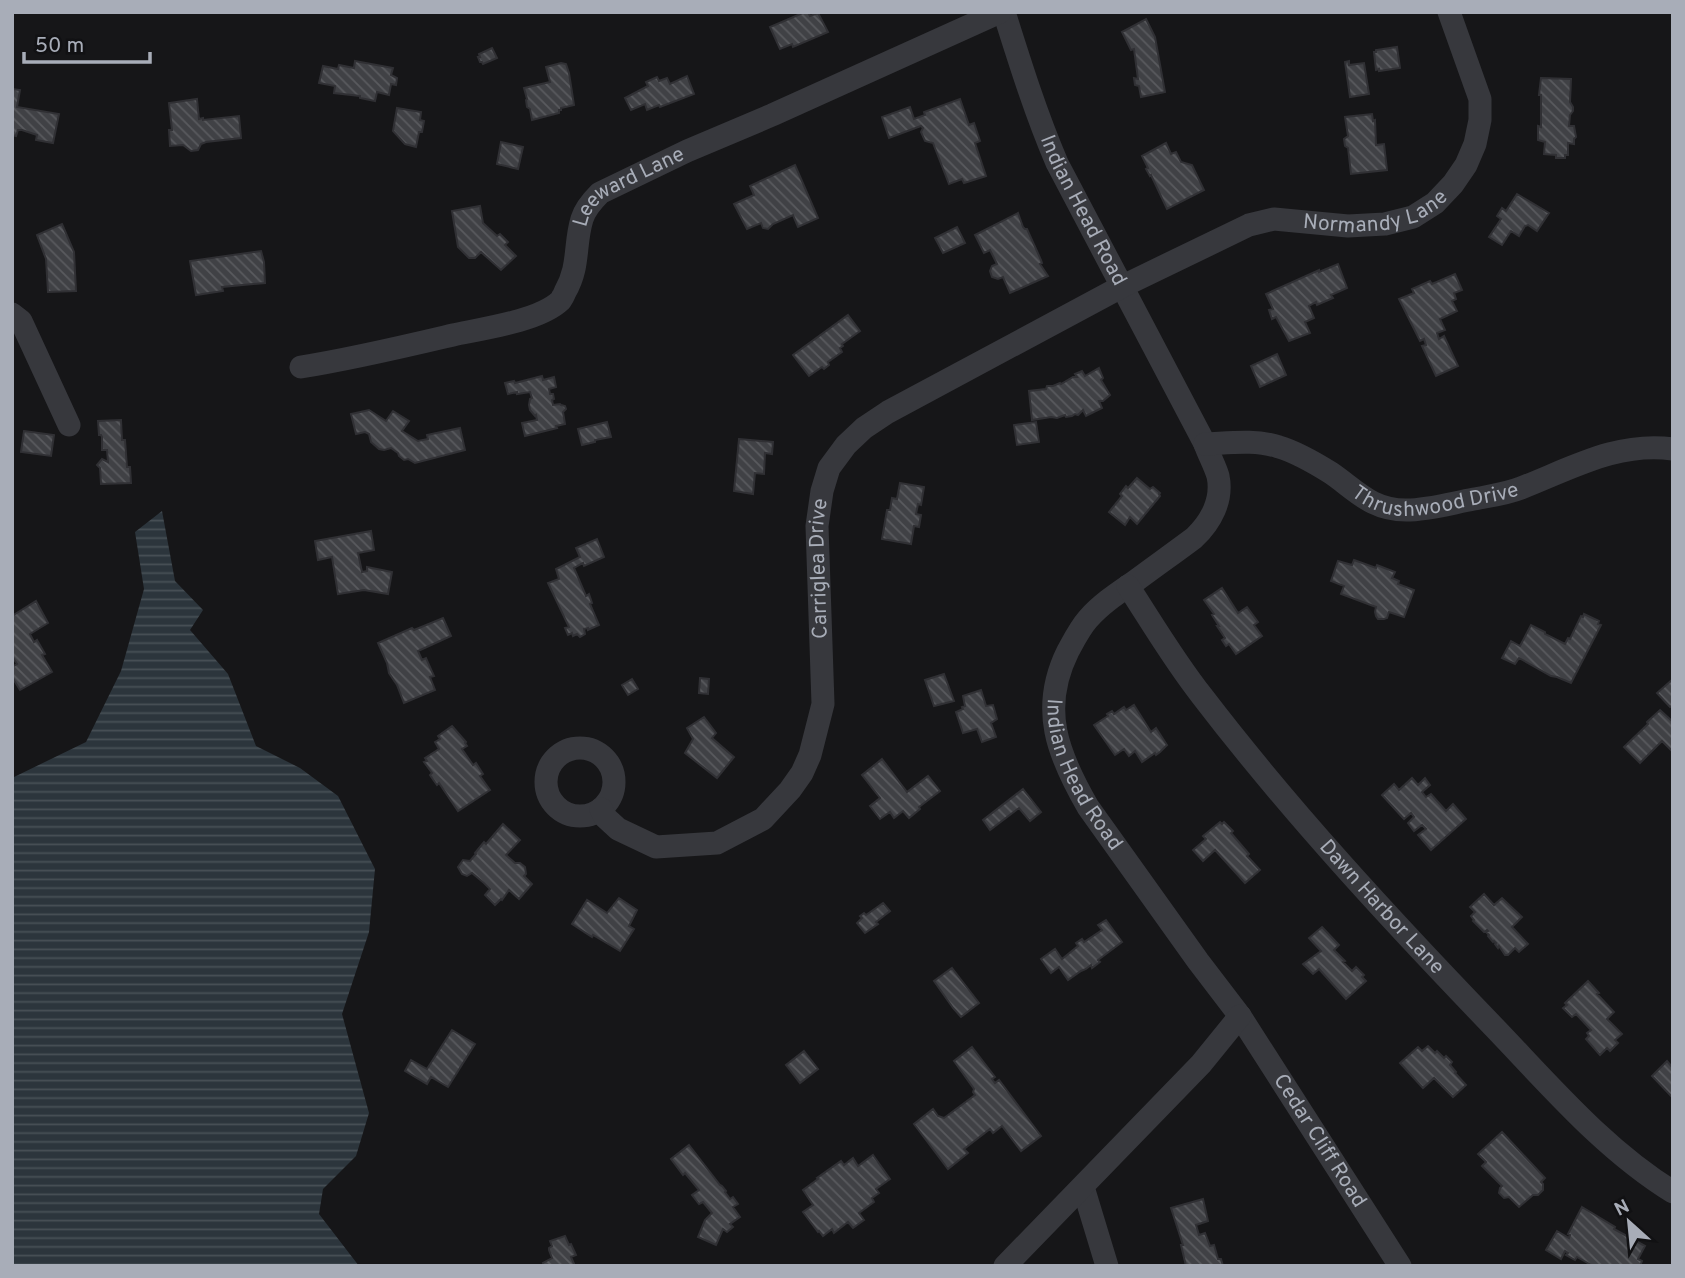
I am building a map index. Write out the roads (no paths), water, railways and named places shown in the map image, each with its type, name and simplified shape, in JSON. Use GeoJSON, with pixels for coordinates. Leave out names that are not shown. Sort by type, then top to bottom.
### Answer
{"type":"FeatureCollection","features":[{"type":"Feature","properties":{"kind":"street","name":"Indian Head Road"},"geometry":{"type":"LineString","coordinates":[[1002,12],[1044,134],[1057,163],[1205,444],[1218,477],[1218,497],[1212,517],[1204,528],[1107,601],[1086,621],[1061,664],[1056,683],[1055,729],[1063,759],[1088,807],[1240,1016]]}},
{"type":"Feature","properties":{"kind":"street","name":"Leeward Lane"},"geometry":{"type":"LineString","coordinates":[[301,368],[510,323],[539,314],[560,301],[569,285],[575,270],[582,216],[600,193],[687,151],[1002,12]]}},
{"type":"Feature","properties":{"kind":"street","name":"Normandy Lane"},"geometry":{"type":"LineString","coordinates":[[1121,287],[1250,225],[1274,219],[1348,226],[1385,224],[1413,217],[1435,203],[1466,165],[1475,144],[1480,120],[1480,99],[1449,12]]}},
{"type":"Feature","properties":{"kind":"street","name":"Carriglea Drive"},"geometry":{"type":"LineString","coordinates":[[601,809],[605,817],[618,829],[656,846],[717,843],[763,818],[777,805],[802,773],[810,755],[823,704],[817,526],[822,491],[829,468],[846,445],[864,428],[888,412],[1121,287]]}},
{"type":"Feature","properties":{"kind":"street"},"geometry":{"type":"LineString","coordinates":[[12,314],[20,321],[69,425]]}},
{"type":"Feature","properties":{"kind":"street","name":"Thrushwood Drive"},"geometry":{"type":"LineString","coordinates":[[1205,444],[1265,443],[1281,447],[1332,474],[1358,494],[1380,505],[1403,510],[1440,506],[1518,489],[1614,452],[1657,446],[1673,449]]}},
{"type":"Feature","properties":{"kind":"street","name":"Dawn Harbor Lane"},"geometry":{"type":"LineString","coordinates":[[1128,586],[1207,703],[1280,792],[1377,902],[1562,1101],[1619,1153],[1673,1192]]}},
{"type":"Feature","properties":{"kind":"street"},"geometry":{"type":"LineString","coordinates":[[1005,1266],[1201,1064],[1240,1016]]}},
{"type":"Feature","properties":{"kind":"street","name":"Cedar Cliff Road"},"geometry":{"type":"LineString","coordinates":[[1240,1016],[1400,1266]]}},
{"type":"Feature","properties":{"kind":"street"},"geometry":{"type":"LineString","coordinates":[[1083,1187],[1107,1266]]}}]}
